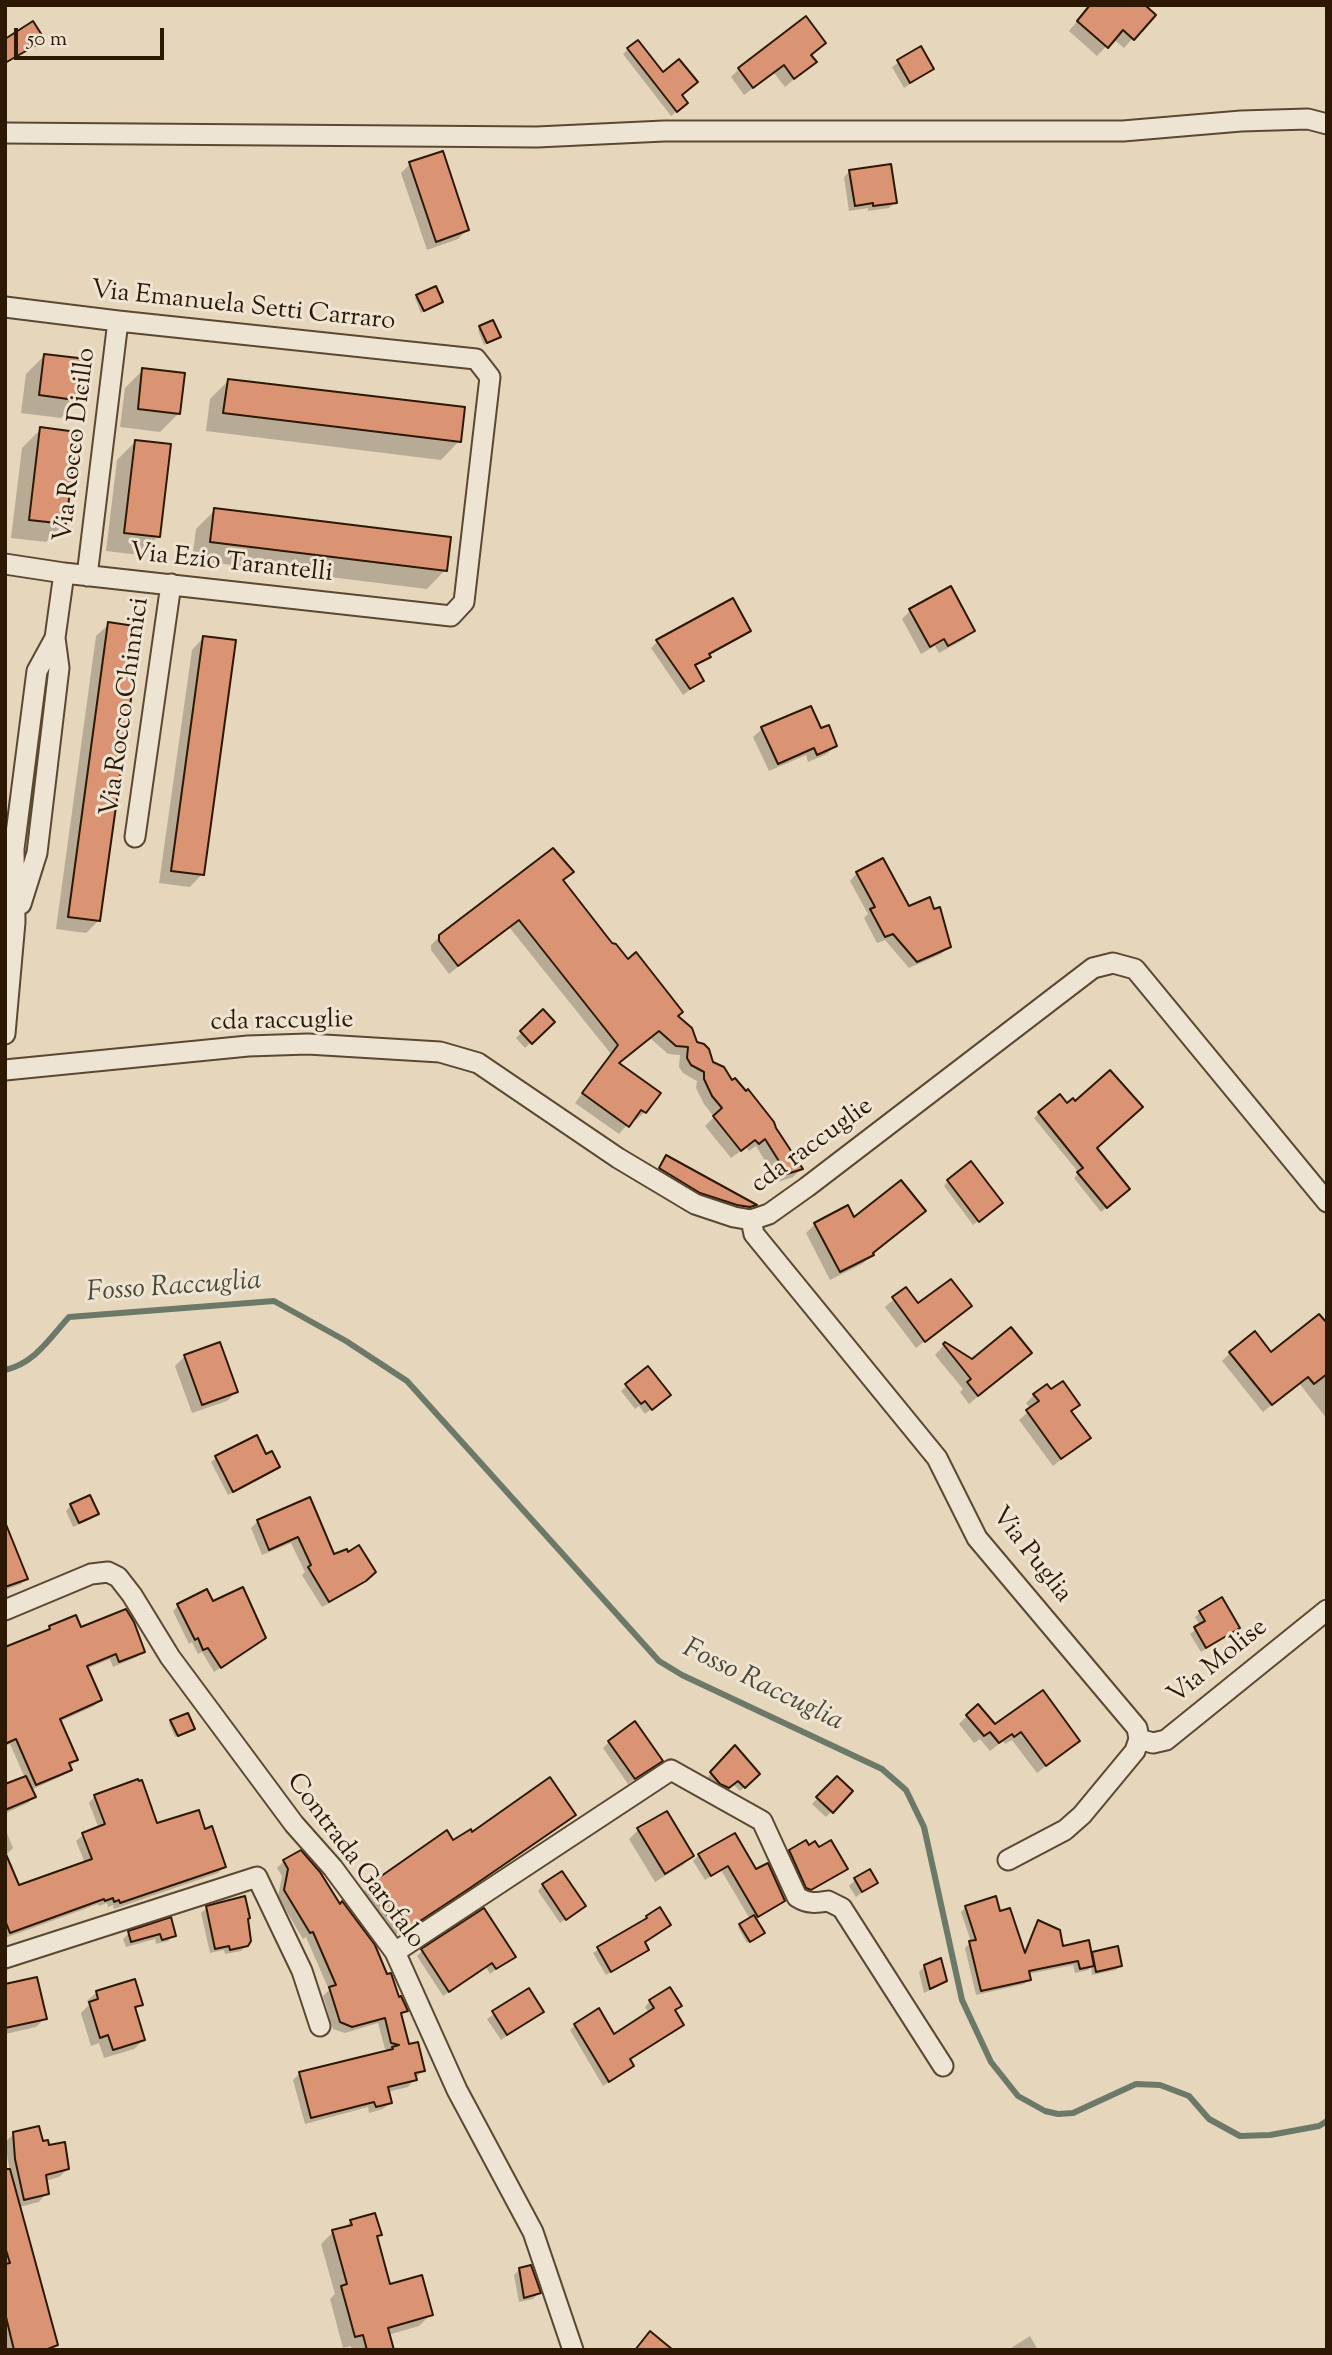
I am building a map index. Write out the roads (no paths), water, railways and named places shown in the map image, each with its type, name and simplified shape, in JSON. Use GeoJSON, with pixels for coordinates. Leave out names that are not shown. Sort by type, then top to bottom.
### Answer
{"type":"FeatureCollection","features":[{"type":"Feature","properties":{"kind":"street"},"geometry":{"type":"LineString","coordinates":[[5,134],[537,138],[664,131],[1123,131],[1241,121],[1308,119],[1327,124]]}},
{"type":"Feature","properties":{"kind":"street","name":"Via Emanuela Setti Carraro"},"geometry":{"type":"LineString","coordinates":[[5,307],[476,359],[490,377],[464,602],[451,616]]}},
{"type":"Feature","properties":{"kind":"street","name":"Via Rocco Dicillo"},"geometry":{"type":"LineString","coordinates":[[87,576],[118,321]]}},
{"type":"Feature","properties":{"kind":"street","name":"Via Ezio Tarantelli"},"geometry":{"type":"LineString","coordinates":[[5,564],[87,576],[451,616]]}},
{"type":"Feature","properties":{"kind":"street"},"geometry":{"type":"LineString","coordinates":[[5,1034],[15,922],[37,853],[59,668],[55,638],[64,573]]}},
{"type":"Feature","properties":{"kind":"street","name":"Via Rocco Chinnici"},"geometry":{"type":"LineString","coordinates":[[135,837],[171,584]]}},
{"type":"Feature","properties":{"kind":"street","name":"cda raccuglie"},"geometry":{"type":"LineString","coordinates":[[5,1070],[248,1046],[308,1044],[440,1052],[478,1063],[618,1158],[695,1204],[751,1220],[769,1214],[807,1187],[1093,968],[1113,963],[1135,970],[1327,1202]]}},
{"type":"Feature","properties":{"kind":"street","name":"Via Puglia"},"geometry":{"type":"LineString","coordinates":[[751,1220],[754,1234],[937,1458],[977,1538],[1137,1728],[1139,1740]]}},
{"type":"Feature","properties":{"kind":"street","name":"Contrada Garofalo"},"geometry":{"type":"LineString","coordinates":[[5,1610],[91,1574],[108,1572],[118,1577],[132,1595],[184,1677],[294,1824],[333,1868],[395,1952],[457,2090],[533,2232],[573,2350]]}},
{"type":"Feature","properties":{"kind":"street","name":"Via Molise"},"geometry":{"type":"LineString","coordinates":[[1139,1740],[1153,1743],[1166,1740],[1327,1610]]}},
{"type":"Feature","properties":{"kind":"street"},"geometry":{"type":"LineString","coordinates":[[1008,1860],[1065,1830],[1082,1815],[1135,1751],[1139,1740]]}},
{"type":"Feature","properties":{"kind":"street"},"geometry":{"type":"LineString","coordinates":[[395,1952],[671,1770],[762,1821],[797,1897],[806,1902],[828,1901],[842,1908],[943,2066]]}},
{"type":"Feature","properties":{"kind":"street"},"geometry":{"type":"LineString","coordinates":[[5,1958],[257,1877],[302,1971],[320,2026]]}},
{"type":"Feature","properties":{"kind":"waterway","name":"Fosso Raccuglia"},"geometry":{"type":"LineString","coordinates":[[5,1370],[16,1367],[33,1356],[69,1317],[274,1301],[346,1341],[407,1381],[659,1661],[682,1675],[882,1769],[906,1790],[924,1827],[962,2000],[991,2062],[1018,2096],[1045,2111],[1073,2113],[1136,2084],[1160,2085],[1189,2096],[1209,2119],[1240,2136],[1270,2135],[1319,2126],[1327,2121]]}}]}
